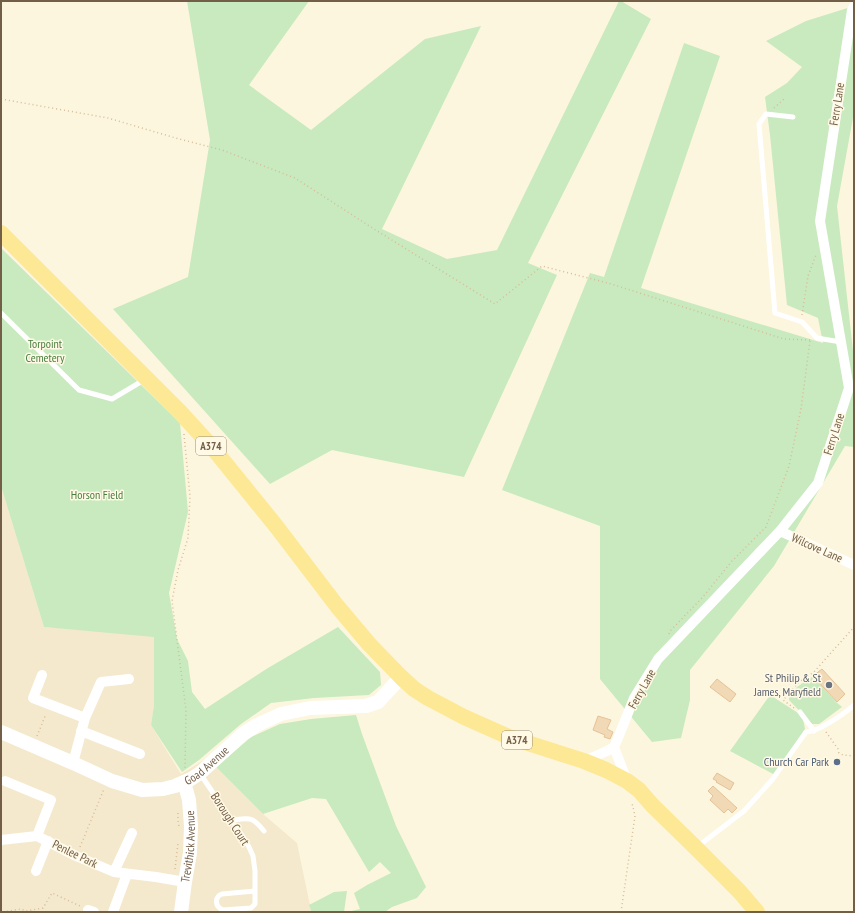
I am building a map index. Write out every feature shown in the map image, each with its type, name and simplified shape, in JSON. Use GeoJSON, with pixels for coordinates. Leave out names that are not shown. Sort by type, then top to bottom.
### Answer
{"type":"FeatureCollection","features":[{"type":"Feature","properties":{"kind":"main road","name":"A374"},"geometry":{"type":"LineString","coordinates":[[1,233],[147,378],[212,447],[271,520],[337,606],[369,644],[414,689],[464,717],[509,737],[584,761],[606,770],[633,786],[739,891],[757,912]]}},
{"type":"Feature","properties":{"kind":"street","name":"Ferry Lane"},"geometry":{"type":"LineString","coordinates":[[614,747],[634,698],[658,659],[780,531],[818,483],[849,388],[822,237],[820,217],[852,10],[854,6]]}},
{"type":"Feature","properties":{"kind":"street","name":"Wilcove Lane"},"geometry":{"type":"LineString","coordinates":[[780,531],[854,565]]}},
{"type":"Feature","properties":{"kind":"street"},"geometry":{"type":"LineString","coordinates":[[42,675],[33,698],[85,718]]}},
{"type":"Feature","properties":{"kind":"street","name":"Goad Avenue"},"geometry":{"type":"LineString","coordinates":[[1,732],[108,779],[142,790],[163,789],[176,786],[200,773],[243,734],[257,725],[281,714],[310,708],[366,706],[378,702],[401,677]]}},
{"type":"Feature","properties":{"kind":"street"},"geometry":{"type":"LineString","coordinates":[[73,763],[85,718],[101,682],[129,680]]}},
{"type":"Feature","properties":{"kind":"street"},"geometry":{"type":"LineString","coordinates":[[81,731],[140,754]]}},
{"type":"Feature","properties":{"kind":"street"},"geometry":{"type":"LineString","coordinates":[[584,761],[614,747],[633,786]]}},
{"type":"Feature","properties":{"kind":"street"},"geometry":{"type":"LineString","coordinates":[[1,840],[37,836],[51,800],[5,781]]}},
{"type":"Feature","properties":{"kind":"street","name":"Trevithick Avenue"},"geometry":{"type":"LineString","coordinates":[[181,912],[180,881],[190,853],[191,813],[184,782]]}},
{"type":"Feature","properties":{"kind":"street"},"geometry":{"type":"LineString","coordinates":[[114,872],[132,833]]}},
{"type":"Feature","properties":{"kind":"street","name":"Penlee Park"},"geometry":{"type":"LineString","coordinates":[[37,836],[76,856],[114,872],[180,881]]}},
{"type":"Feature","properties":{"kind":"street"},"geometry":{"type":"LineString","coordinates":[[36,871],[48,841]]}},
{"type":"Feature","properties":{"kind":"street"},"geometry":{"type":"LineString","coordinates":[[113,912],[127,874]]}},
{"type":"Feature","properties":{"kind":"lane"},"geometry":{"type":"LineString","coordinates":[[793,117],[766,114],[759,124],[775,312],[802,322],[817,338],[840,342]]}},
{"type":"Feature","properties":{"kind":"lane"},"geometry":{"type":"LineString","coordinates":[[2,315],[79,390],[112,399],[147,378]]}},
{"type":"Feature","properties":{"kind":"lane"},"geometry":{"type":"LineString","coordinates":[[696,848],[744,811],[772,780],[806,732],[811,732],[822,727],[846,712],[854,705]]}},
{"type":"Feature","properties":{"kind":"lane"},"geometry":{"type":"LineString","coordinates":[[800,712],[814,731]]}},
{"type":"Feature","properties":{"kind":"lane","name":"Borough Court"},"geometry":{"type":"LineString","coordinates":[[200,773],[245,840],[253,856],[255,871],[255,891],[255,904],[251,908],[223,910],[219,908],[216,903],[217,898],[222,894],[255,891]]}},
{"type":"Feature","properties":{"kind":"lane"},"geometry":{"type":"LineString","coordinates":[[232,820],[251,819],[264,831]]}},
{"type":"Feature","properties":{"kind":"path"},"geometry":{"type":"LineString","coordinates":[[1,99],[108,118],[222,150],[295,178],[495,304],[542,266],[608,283],[784,339],[810,340]]}},
{"type":"Feature","properties":{"kind":"path"},"geometry":{"type":"LineString","coordinates":[[766,114],[784,99]]}},
{"type":"Feature","properties":{"kind":"path"},"geometry":{"type":"LineString","coordinates":[[667,638],[670,631],[702,598],[732,562],[766,527],[789,466],[801,409],[810,340],[802,317],[808,276],[822,237]]}},
{"type":"Feature","properties":{"kind":"path"},"geometry":{"type":"LineString","coordinates":[[184,782],[186,710],[172,601],[178,570],[188,538],[190,496],[184,435],[190,424]]}},
{"type":"Feature","properties":{"kind":"path"},"geometry":{"type":"LineString","coordinates":[[800,712],[783,700],[799,682],[814,672],[854,627]]}},
{"type":"Feature","properties":{"kind":"path"},"geometry":{"type":"LineString","coordinates":[[33,745],[50,704]]}},
{"type":"Feature","properties":{"kind":"path"},"geometry":{"type":"LineString","coordinates":[[822,727],[838,749],[839,753],[854,756]]}},
{"type":"Feature","properties":{"kind":"path"},"geometry":{"type":"LineString","coordinates":[[76,856],[108,779]]}},
{"type":"Feature","properties":{"kind":"path"},"geometry":{"type":"LineString","coordinates":[[621,912],[635,816],[632,803],[635,799],[633,786]]}},
{"type":"Feature","properties":{"kind":"path"},"geometry":{"type":"LineString","coordinates":[[179,828],[178,814],[180,808]]}},
{"type":"Feature","properties":{"kind":"path"},"geometry":{"type":"LineString","coordinates":[[178,843],[175,862],[180,881]]}},
{"type":"Feature","properties":{"kind":"path"},"geometry":{"type":"LineString","coordinates":[[3,912],[21,909],[26,912],[43,908],[52,893],[90,911]]}},
{"type":"Feature","properties":{"kind":"shaded area"},"geometry":{"type":"Polygon","coordinates":[[[1,486],[44,627],[154,636],[154,705],[151,725],[181,774],[207,758],[263,814],[297,843],[311,910],[310,912],[1,912],[1,486]]]}},
{"type":"Feature","properties":{"kind":"green space"},"geometry":{"type":"Polygon","coordinates":[[[187,1],[309,1],[249,85],[311,130],[425,39],[481,26],[382,229],[447,259],[497,250],[619,1],[651,19],[528,263],[557,275],[464,477],[332,450],[270,484],[113,309],[188,277],[210,140],[187,1]]]}},
{"type":"Feature","properties":{"kind":"green space"},"geometry":{"type":"Polygon","coordinates":[[[854,6],[854,112],[837,206],[854,360],[854,447],[845,446],[774,566],[690,670],[690,700],[681,738],[652,742],[600,679],[600,526],[502,490],[590,273],[604,277],[684,43],[720,56],[641,288],[823,343],[818,318],[787,305],[765,97],[787,83],[802,67],[766,41],[806,21],[854,6]]]}},
{"type":"Feature","properties":{"kind":"green space","name":"Horson Field"},"geometry":{"type":"Polygon","coordinates":[[[1,248],[180,423],[188,512],[169,593],[177,639],[188,661],[192,692],[205,709],[268,668],[338,627],[380,672],[381,685],[369,695],[314,698],[271,703],[241,724],[199,760],[182,772],[151,725],[154,705],[154,637],[44,627],[1,486],[1,248]]]}},
{"type":"Feature","properties":{"kind":"green space"},"geometry":{"type":"Polygon","coordinates":[[[813,676],[842,707],[819,724],[812,724],[789,700],[789,696],[797,687],[813,676]]]}},
{"type":"Feature","properties":{"kind":"green space"},"geometry":{"type":"Polygon","coordinates":[[[770,695],[798,713],[803,719],[805,729],[775,775],[730,751],[770,695]]]}},
{"type":"Feature","properties":{"kind":"green space"},"geometry":{"type":"Polygon","coordinates":[[[356,715],[396,826],[426,887],[417,898],[392,907],[385,912],[347,912],[360,909],[354,893],[391,873],[380,862],[369,872],[326,799],[312,798],[263,814],[216,767],[251,737],[280,724],[311,719],[356,715]]]}},
{"type":"Feature","properties":{"kind":"green space"},"geometry":{"type":"Polygon","coordinates":[[[347,891],[344,912],[310,912],[311,910],[309,905],[334,892],[347,891]]]}},
{"type":"Feature","properties":{"kind":"building","name":"St Philip & St James, Maryfield"},"geometry":{"type":"Polygon","coordinates":[[[822,669],[845,694],[837,702],[813,676],[822,669]]]}},
{"type":"Feature","properties":{"kind":"building"},"geometry":{"type":"Polygon","coordinates":[[[717,679],[736,694],[730,702],[710,687],[717,679]]]}},
{"type":"Feature","properties":{"kind":"building"},"geometry":{"type":"Polygon","coordinates":[[[598,716],[611,720],[607,729],[613,732],[610,739],[593,730],[598,716]]]}},
{"type":"Feature","properties":{"kind":"building"},"geometry":{"type":"Polygon","coordinates":[[[717,773],[734,783],[730,790],[713,779],[717,773]]]}},
{"type":"Feature","properties":{"kind":"building"},"geometry":{"type":"Polygon","coordinates":[[[713,786],[737,808],[732,813],[728,809],[724,813],[710,800],[713,796],[708,791],[713,786]]]}},
{"type":"Feature","properties":{"kind":"place","name":"St Philip & St James, Maryfield"},"geometry":{"type":"Point","coordinates":[829,685]}},
{"type":"Feature","properties":{"kind":"place","name":"Church Car Park"},"geometry":{"type":"Point","coordinates":[837,762]}},
{"type":"Feature","properties":{"kind":"park label","name":"Torpoint Cemetery"},"geometry":{"type":"Point","coordinates":[45,351]}}]}
